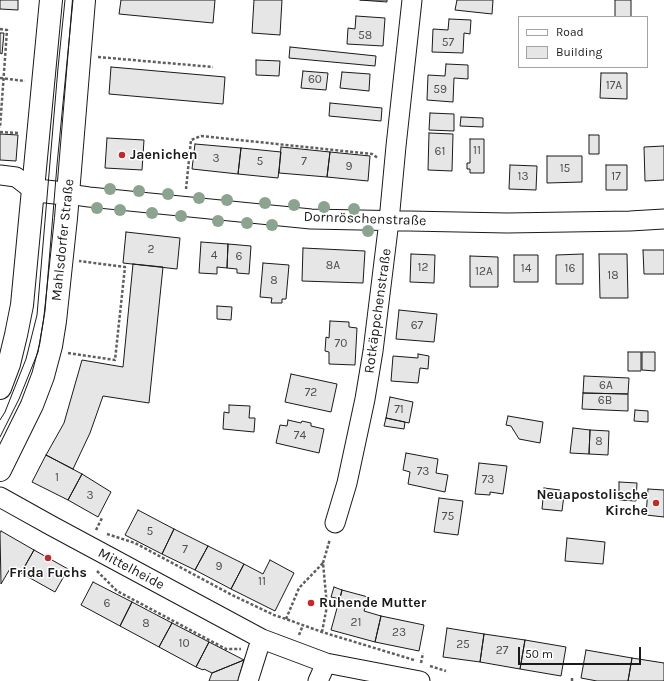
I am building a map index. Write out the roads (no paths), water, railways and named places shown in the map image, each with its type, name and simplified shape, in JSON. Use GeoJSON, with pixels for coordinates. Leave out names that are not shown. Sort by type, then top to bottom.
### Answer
{"type":"FeatureCollection","features":[{"type":"Feature","properties":{"kind":"main road"},"geometry":{"type":"LineString","coordinates":[[0,388],[16,335],[22,305],[51,0]]}},
{"type":"Feature","properties":{"kind":"main road","name":"Mahlsdorfer Straße"},"geometry":{"type":"LineString","coordinates":[[0,470],[32,405],[51,346],[66,218],[84,0]]}},
{"type":"Feature","properties":{"kind":"main road"},"geometry":{"type":"LineString","coordinates":[[33,190],[68,194]]}},
{"type":"Feature","properties":{"kind":"street","name":"Rotkäppchenstraße"},"geometry":{"type":"LineString","coordinates":[[335,523],[347,483],[373,351],[389,221],[412,0]]}},
{"type":"Feature","properties":{"kind":"street"},"geometry":{"type":"LineString","coordinates":[[0,176],[16,177],[33,190]]}},
{"type":"Feature","properties":{"kind":"street","name":"Dornröschenstraße"},"geometry":{"type":"LineString","coordinates":[[68,194],[311,219],[507,223],[664,219]]}},
{"type":"Feature","properties":{"kind":"street","name":"Mittelheide"},"geometry":{"type":"LineString","coordinates":[[0,497],[260,644],[326,663],[420,672]]}},
{"type":"Feature","properties":{"kind":"street"},"geometry":{"type":"LineString","coordinates":[[248,681],[260,644]]}},
{"type":"Feature","properties":{"kind":"street"},"geometry":{"type":"LineString","coordinates":[[318,681],[326,663]]}},
{"type":"Feature","properties":{"kind":"tram line"},"geometry":{"type":"LineString","coordinates":[[0,420],[5,412],[26,359],[37,315],[65,0]]}},
{"type":"Feature","properties":{"kind":"tram line"},"geometry":{"type":"LineString","coordinates":[[0,437],[19,399],[38,352],[45,311],[73,0]]}},
{"type":"Feature","properties":{"kind":"place","name":"Jaenichen"},"geometry":{"type":"Point","coordinates":[122,155]}},
{"type":"Feature","properties":{"kind":"place","name":"Neuapostolische Kirche"},"geometry":{"type":"Point","coordinates":[656,503]}},
{"type":"Feature","properties":{"kind":"place","name":"Frida Fuchs"},"geometry":{"type":"Point","coordinates":[48,558]}},
{"type":"Feature","properties":{"kind":"place","name":"Ruhende Mutter"},"geometry":{"type":"Point","coordinates":[311,603]}}]}
